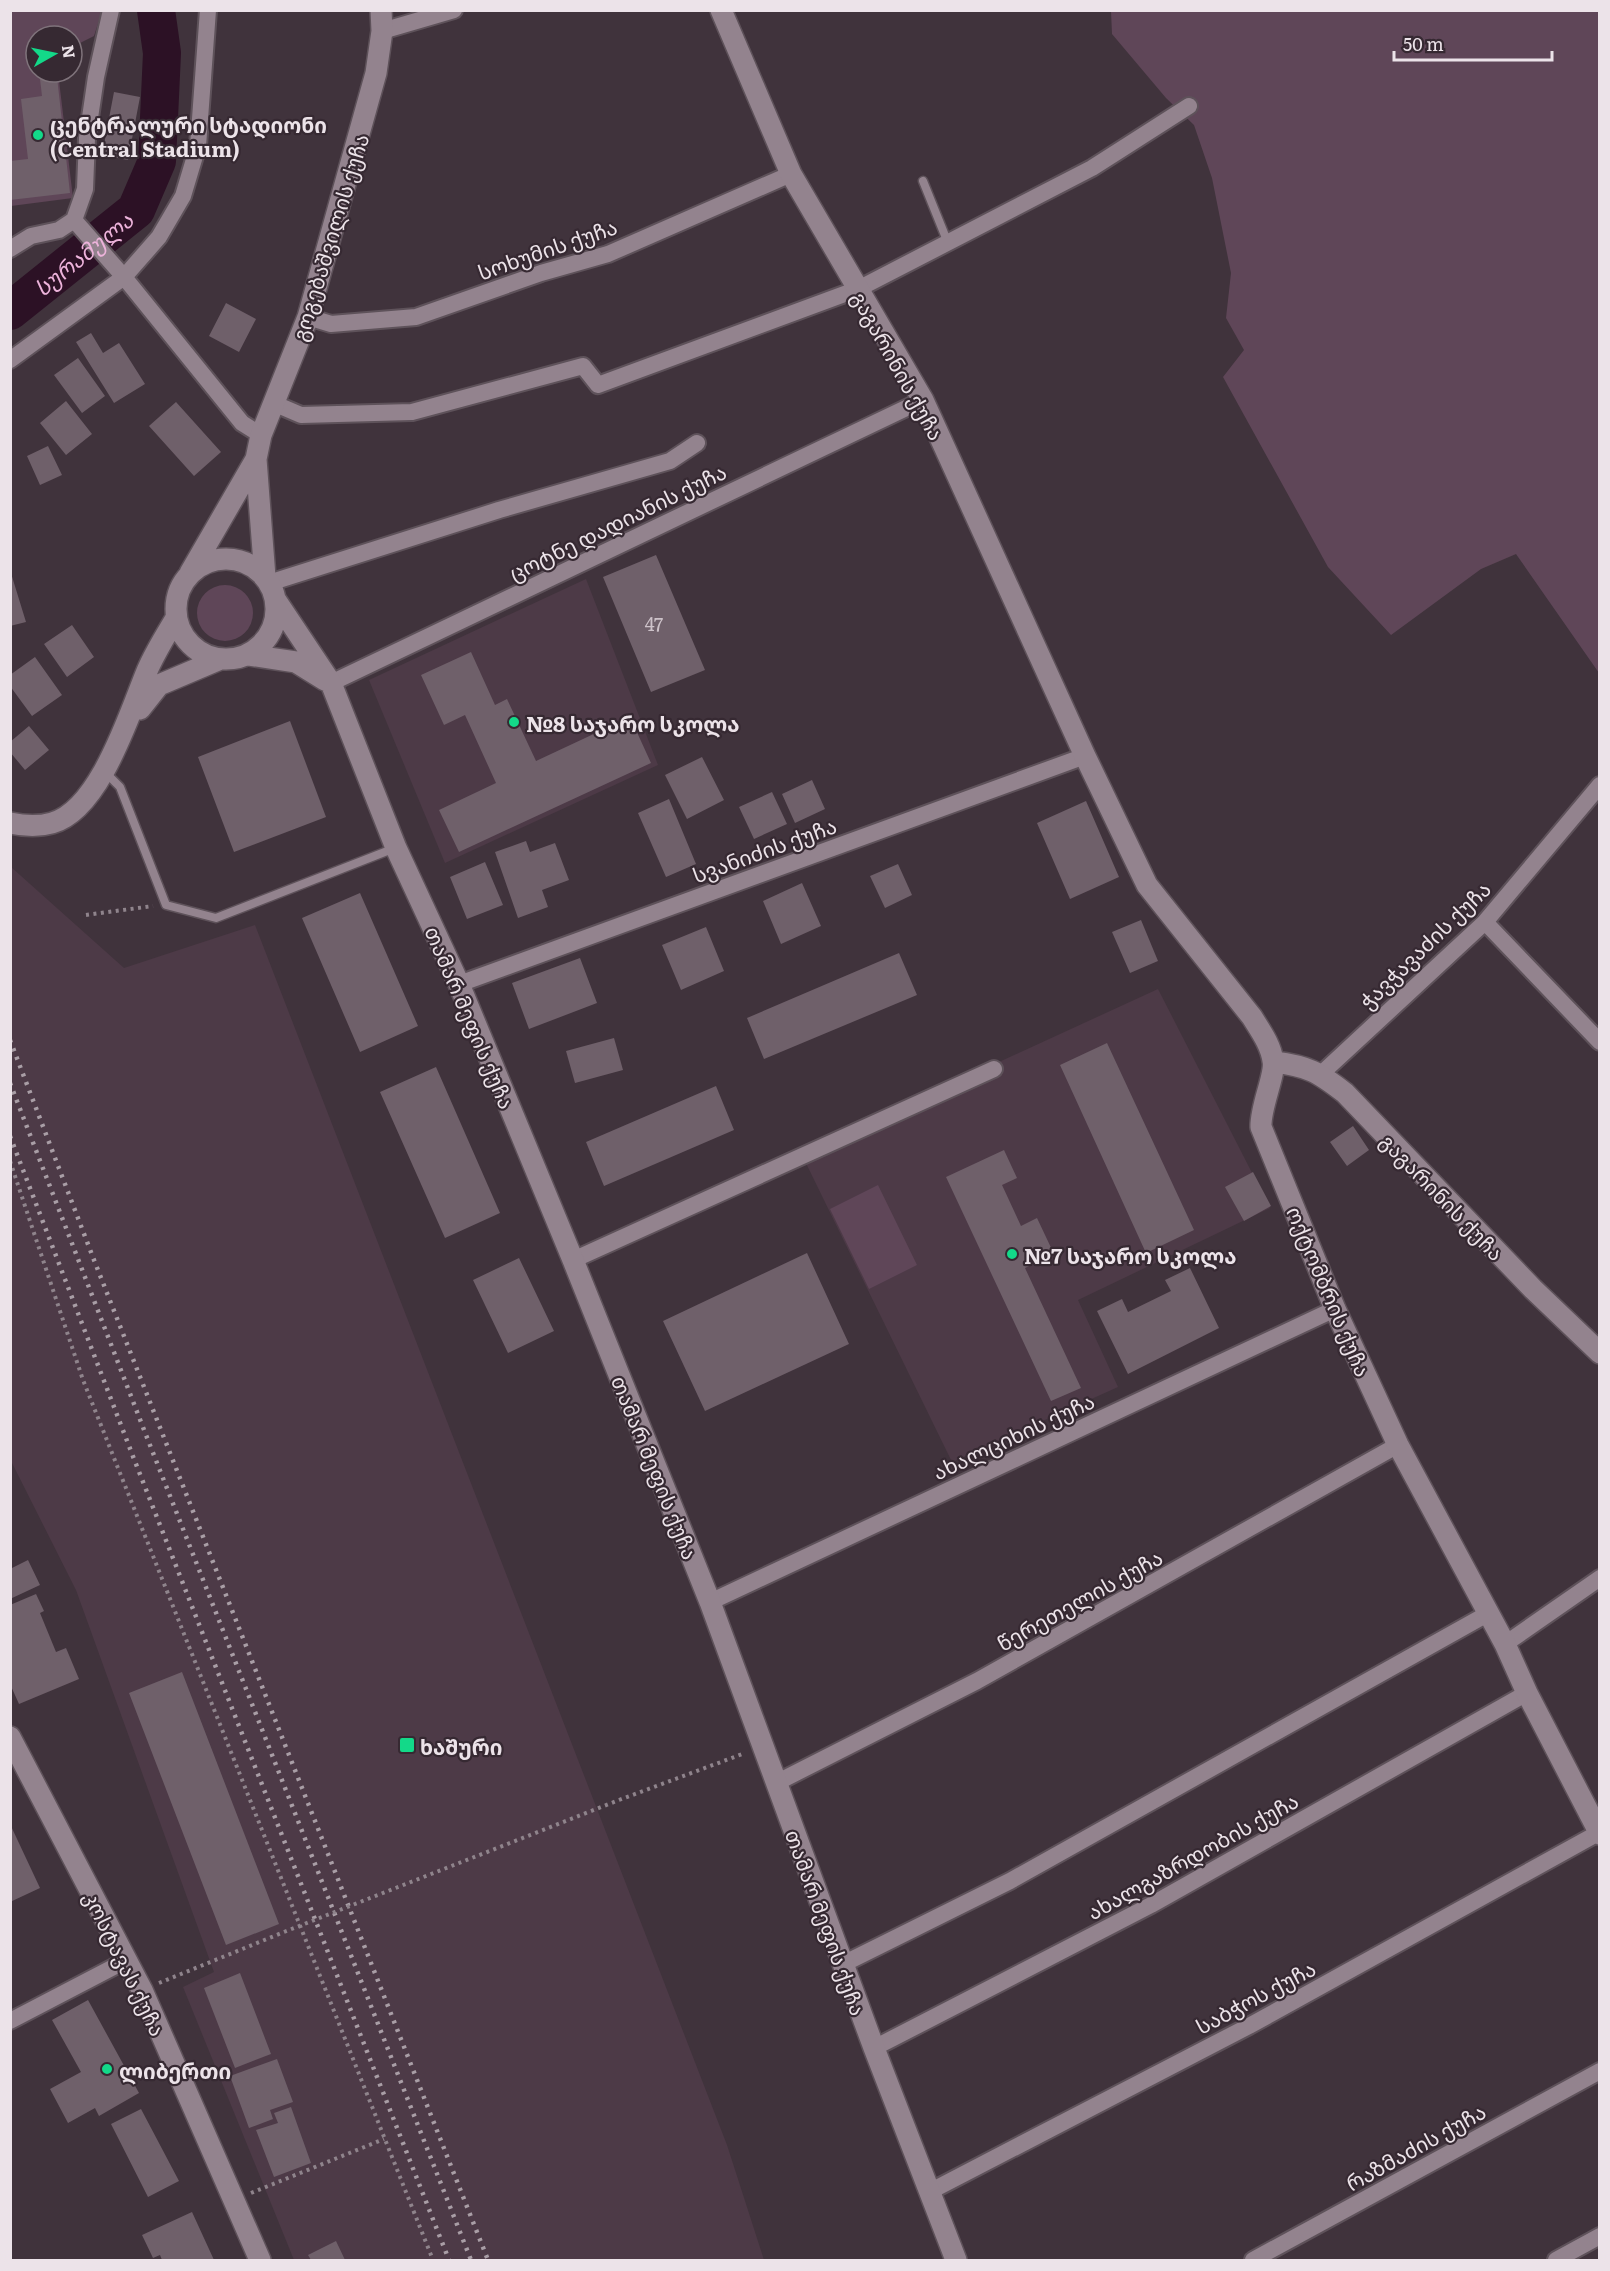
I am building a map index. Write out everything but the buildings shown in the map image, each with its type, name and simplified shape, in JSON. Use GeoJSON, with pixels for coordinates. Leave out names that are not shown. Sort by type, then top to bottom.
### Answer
{"type":"FeatureCollection","features":[{"type":"Feature","properties":{"kind":"street"},"geometry":{"type":"LineString","coordinates":[[77,225],[85,189],[87,138],[96,77],[111,10]]}},
{"type":"Feature","properties":{"kind":"street"},"geometry":{"type":"LineString","coordinates":[[10,360],[122,275],[159,237],[183,196],[198,147],[208,10]]}},
{"type":"Feature","properties":{"kind":"street"},"geometry":{"type":"LineString","coordinates":[[381,21],[454,10]]}},
{"type":"Feature","properties":{"kind":"street","name":"გაგარინის ქუჩა"},"geometry":{"type":"LineString","coordinates":[[722,10],[791,174],[923,400],[1085,756]]}},
{"type":"Feature","properties":{"kind":"street","name":"გოგებაშვილის ქუჩა"},"geometry":{"type":"LineString","coordinates":[[270,586],[256,459],[261,435],[308,317],[376,73],[381,21]]}},
{"type":"Feature","properties":{"kind":"street"},"geometry":{"type":"LineString","coordinates":[[273,403],[301,415],[412,412],[583,366],[598,385],[858,289],[1092,168],[1189,106]]}},
{"type":"Feature","properties":{"kind":"street","name":"სოხუმის ქუჩა"},"geometry":{"type":"LineString","coordinates":[[308,317],[331,324],[416,317],[541,273],[608,254],[791,174]]}},
{"type":"Feature","properties":{"kind":"street"},"geometry":{"type":"LineString","coordinates":[[10,249],[31,236],[77,225]]}},
{"type":"Feature","properties":{"kind":"street"},"geometry":{"type":"LineString","coordinates":[[77,225],[122,275],[242,423],[261,435]]}},
{"type":"Feature","properties":{"kind":"street","name":"ცოტნე დადიანის ქუჩა"},"geometry":{"type":"LineString","coordinates":[[331,683],[923,400]]}},
{"type":"Feature","properties":{"kind":"street"},"geometry":{"type":"LineString","coordinates":[[270,586],[499,510],[670,461],[697,443]]}},
{"type":"Feature","properties":{"kind":"street","name":"გოგებაშვილის ქუჩა"},"geometry":{"type":"LineString","coordinates":[[189,574],[256,459]]}},
{"type":"Feature","properties":{"kind":"street"},"geometry":{"type":"LineString","coordinates":[[219,559],[236,560],[252,566],[270,586],[276,616],[271,633],[262,646],[249,655],[234,660],[218,660],[203,655],[190,645],[181,633],[176,618],[176,602],[189,574],[203,564],[219,559]]}},
{"type":"Feature","properties":{"kind":"street","name":"თამარ მეფის ქუჩა"},"geometry":{"type":"LineString","coordinates":[[270,586],[331,683],[396,848],[459,984],[573,1260],[710,1602],[874,2048],[956,2260]]}},
{"type":"Feature","properties":{"kind":"street"},"geometry":{"type":"LineString","coordinates":[[10,823],[31,826],[53,823],[69,814],[81,802],[104,771],[124,732],[148,667],[176,618]]}},
{"type":"Feature","properties":{"kind":"street"},"geometry":{"type":"LineString","coordinates":[[249,655],[296,662],[331,683]]}},
{"type":"Feature","properties":{"kind":"street"},"geometry":{"type":"LineString","coordinates":[[124,732],[159,685],[218,660]]}},
{"type":"Feature","properties":{"kind":"street"},"geometry":{"type":"LineString","coordinates":[[1085,756],[1147,885],[1252,1017],[1266,1039],[1274,1062]]}},
{"type":"Feature","properties":{"kind":"street","name":"სვანიძის ქუჩა"},"geometry":{"type":"LineString","coordinates":[[459,984],[1085,756]]}},
{"type":"Feature","properties":{"kind":"street","name":"ჭავჭავაძის ქუჩა"},"geometry":{"type":"LineString","coordinates":[[1321,1074],[1485,922],[1599,785]]}},
{"type":"Feature","properties":{"kind":"street"},"geometry":{"type":"LineString","coordinates":[[1485,922],[1599,1042]]}},
{"type":"Feature","properties":{"kind":"street","name":"გაგარინის ქუჩა"},"geometry":{"type":"LineString","coordinates":[[1274,1062],[1305,1067],[1321,1074],[1345,1093],[1533,1290],[1599,1353]]}},
{"type":"Feature","properties":{"kind":"street","name":"ოქტომბრის ქუჩა"},"geometry":{"type":"LineString","coordinates":[[1274,1062],[1260,1115],[1261,1126],[1335,1309],[1398,1445],[1489,1613],[1599,1833]]}},
{"type":"Feature","properties":{"kind":"street"},"geometry":{"type":"LineString","coordinates":[[573,1260],[994,1069]]}},
{"type":"Feature","properties":{"kind":"street","name":"ახალციხის ქუჩა"},"geometry":{"type":"LineString","coordinates":[[710,1602],[1335,1309]]}},
{"type":"Feature","properties":{"kind":"street","name":"წერეთელის ქუჩა"},"geometry":{"type":"LineString","coordinates":[[776,1783],[977,1681],[1398,1445]]}},
{"type":"Feature","properties":{"kind":"street"},"geometry":{"type":"LineString","coordinates":[[1505,1644],[1599,1578]]}},
{"type":"Feature","properties":{"kind":"street"},"geometry":{"type":"LineString","coordinates":[[843,1964],[1010,1881],[1489,1613]]}},
{"type":"Feature","properties":{"kind":"street","name":"ახალგაზრდობის ქუჩა"},"geometry":{"type":"LineString","coordinates":[[874,2048],[1151,1905],[1527,1693]]}},
{"type":"Feature","properties":{"kind":"street","name":"კოსტავას ქუჩა"},"geometry":{"type":"LineString","coordinates":[[10,1737],[142,1990],[260,2260]]}},
{"type":"Feature","properties":{"kind":"street","name":"საბჭოს ქუჩა"},"geometry":{"type":"LineString","coordinates":[[929,2192],[1249,2026],[1599,1833]]}},
{"type":"Feature","properties":{"kind":"street"},"geometry":{"type":"LineString","coordinates":[[10,2021],[127,1960]]}},
{"type":"Feature","properties":{"kind":"street","name":"რაზმაძის ქუჩა"},"geometry":{"type":"LineString","coordinates":[[1253,2260],[1599,2071]]}},
{"type":"Feature","properties":{"kind":"street"},"geometry":{"type":"LineString","coordinates":[[1556,2260],[1599,2236]]}},
{"type":"Feature","properties":{"kind":"lane"},"geometry":{"type":"LineString","coordinates":[[923,181],[948,243]]}},
{"type":"Feature","properties":{"kind":"lane"},"geometry":{"type":"LineString","coordinates":[[104,771],[120,787],[165,905],[216,918],[396,848]]}},
{"type":"Feature","properties":{"kind":"path"},"geometry":{"type":"LineString","coordinates":[[86,915],[165,905]]}},
{"type":"Feature","properties":{"kind":"path"},"geometry":{"type":"LineString","coordinates":[[10,1161],[83,1380],[433,2260]]}},
{"type":"Feature","properties":{"kind":"path"},"geometry":{"type":"LineString","coordinates":[[142,1990],[619,1800],[763,1746]]}},
{"type":"Feature","properties":{"kind":"path"},"geometry":{"type":"LineString","coordinates":[[234,2200],[384,2139]]}},
{"type":"Feature","properties":{"kind":"shaded area","name":"ცენტრალური სტადიონი (Central Stadium)"},"geometry":{"type":"Polygon","coordinates":[[[10,11],[102,11],[94,36],[84,41],[84,24],[24,24],[24,84],[59,84],[73,198],[11,206],[10,11]]]}},
{"type":"Feature","properties":{"kind":"shaded area"},"geometry":{"type":"Polygon","coordinates":[[[1111,11],[1599,11],[1599,673],[1516,554],[1481,569],[1391,635],[1328,567],[1223,377],[1244,350],[1226,318],[1231,273],[1212,178],[1194,125],[1166,98],[1112,34],[1111,11]]]}},
{"type":"Feature","properties":{"kind":"shaded area","name":"№8 საჯარო სკოლა"},"geometry":{"type":"Polygon","coordinates":[[[586,579],[658,765],[445,863],[369,680],[586,579]]]}},
{"type":"Feature","properties":{"kind":"shaded area"},"geometry":{"type":"Polygon","coordinates":[[[225,585],[236,587],[245,593],[251,602],[253,613],[251,624],[245,633],[236,639],[225,641],[214,639],[205,633],[199,624],[197,613],[199,602],[205,593],[214,587],[225,585]]]}},
{"type":"Feature","properties":{"kind":"shaded area"},"geometry":{"type":"Polygon","coordinates":[[[11,867],[124,968],[255,925],[727,2145],[764,2260],[294,2260],[183,1987],[214,1972],[76,1590],[11,1461],[11,867]]]}},
{"type":"Feature","properties":{"kind":"shaded area","name":"№7 საჯარო სკოლა"},"geometry":{"type":"Polygon","coordinates":[[[1158,989],[1270,1208],[1078,1300],[1118,1387],[952,1462],[801,1153],[1158,989]]]}},
{"type":"Feature","properties":{"kind":"shaded area"},"geometry":{"type":"Polygon","coordinates":[[[878,1185],[917,1265],[869,1289],[830,1209],[878,1185]]]}},
{"type":"Feature","properties":{"kind":"waterway","name":"სურამულა"},"geometry":{"type":"LineString","coordinates":[[10,311],[136,210],[157,161],[162,53],[156,10]]}},
{"type":"Feature","properties":{"kind":"railway"},"geometry":{"type":"LineString","coordinates":[[10,1040],[94,1260],[488,2260]]}},
{"type":"Feature","properties":{"kind":"railway"},"geometry":{"type":"LineString","coordinates":[[10,1083],[471,2260]]}},
{"type":"Feature","properties":{"kind":"railway"},"geometry":{"type":"LineString","coordinates":[[10,1136],[134,1459],[449,2260]]}},
{"type":"Feature","properties":{"kind":"place","name":"ცენტრალური სტადიონი (Central Stadium)"},"geometry":{"type":"Point","coordinates":[38,135]}},
{"type":"Feature","properties":{"kind":"place","name":"№8 საჯარო სკოლა"},"geometry":{"type":"Point","coordinates":[514,722]}},
{"type":"Feature","properties":{"kind":"place","name":"№7 საჯარო სკოლა"},"geometry":{"type":"Point","coordinates":[1012,1254]}},
{"type":"Feature","properties":{"kind":"place","name":"ხაშური"},"geometry":{"type":"Point","coordinates":[407,1745]}},
{"type":"Feature","properties":{"kind":"place","name":"ლიბერთი"},"geometry":{"type":"Point","coordinates":[107,2069]}}]}
